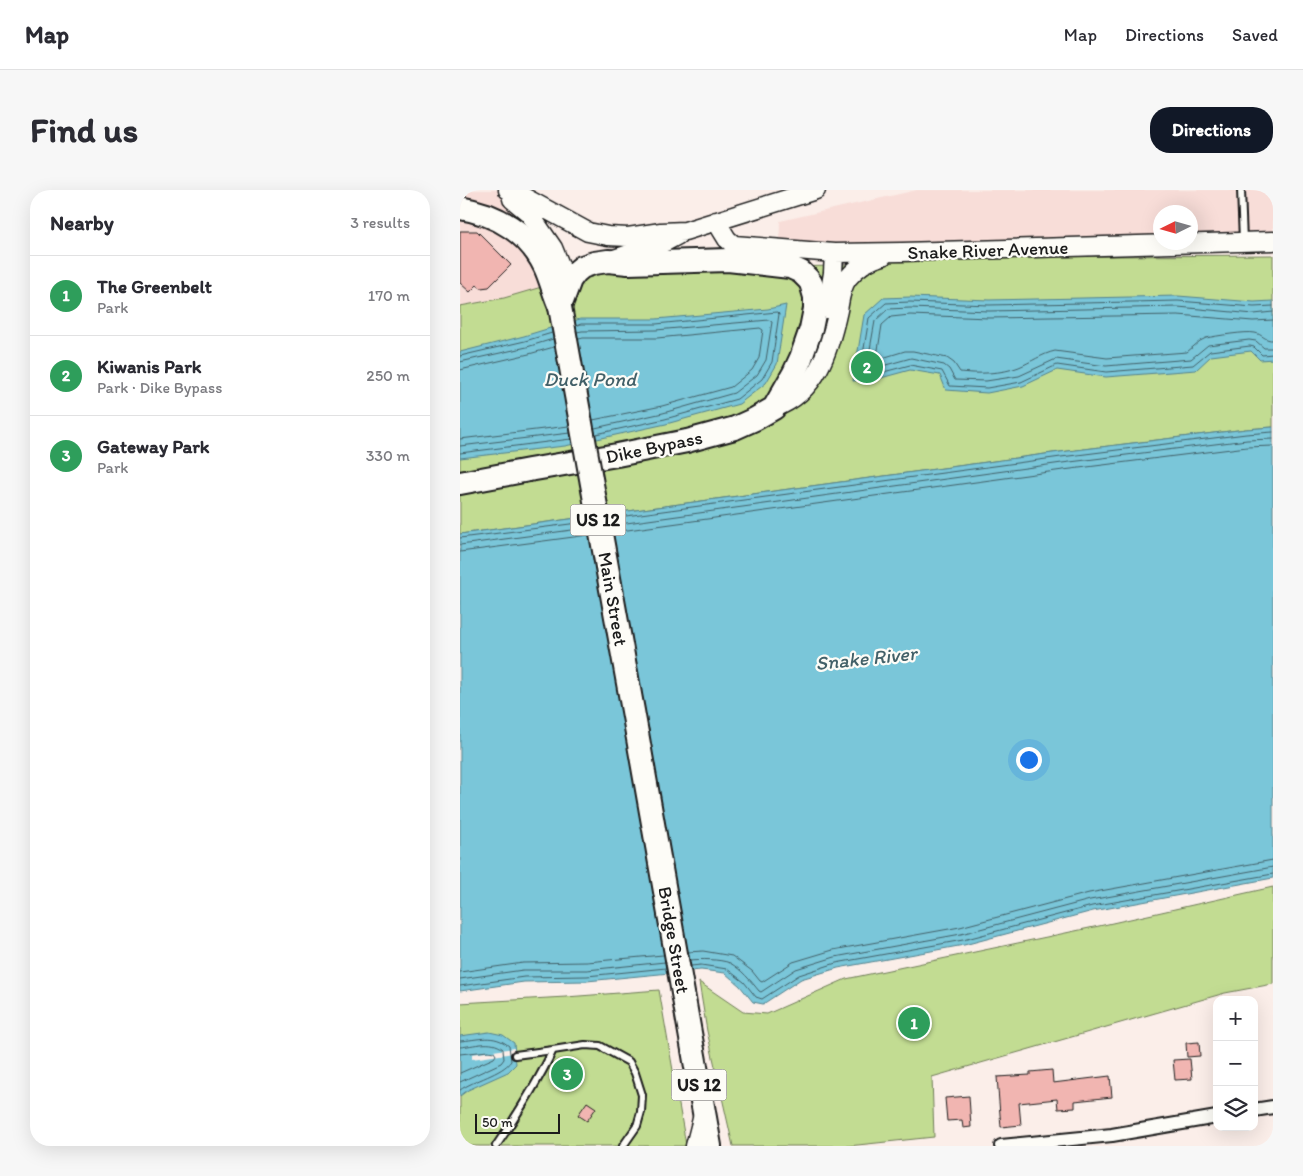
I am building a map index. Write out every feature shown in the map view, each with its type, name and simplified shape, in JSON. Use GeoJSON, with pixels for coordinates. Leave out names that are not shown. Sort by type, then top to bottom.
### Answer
{"type":"FeatureCollection","features":[{"type":"Feature","properties":{"kind":"highway","name":"US 12"},"geometry":{"type":"LineString","coordinates":[[460,208],[478,212],[505,222],[527,240],[538,254],[544,266],[555,298],[562,301]]}},
{"type":"Feature","properties":{"kind":"highway"},"geometry":{"type":"LineString","coordinates":[[562,301],[570,280],[576,272],[582,267],[608,261],[628,263],[728,260],[796,269],[808,279],[815,296],[815,309],[811,330],[794,373],[774,408]]}},
{"type":"Feature","properties":{"kind":"highway","name":"Main Street"},"geometry":{"type":"LineString","coordinates":[[562,301],[637,733]]}},
{"type":"Feature","properties":{"kind":"highway","name":"Dike Bypass"},"geometry":{"type":"LineString","coordinates":[[463,475],[529,470],[617,455],[716,434],[746,424],[774,408]]}},
{"type":"Feature","properties":{"kind":"highway","name":"Bridge Street"},"geometry":{"type":"LineString","coordinates":[[637,733],[710,1146]]}},
{"type":"Feature","properties":{"kind":"main road","name":"Main Street"},"geometry":{"type":"LineString","coordinates":[[502,190],[529,213],[550,243],[562,270],[564,281],[562,301]]}},
{"type":"Feature","properties":{"kind":"main road"},"geometry":{"type":"LineString","coordinates":[[508,190],[588,232],[628,237],[661,232],[685,231]]}},
{"type":"Feature","properties":{"kind":"main road"},"geometry":{"type":"LineString","coordinates":[[608,261],[665,242],[685,231],[816,190]]}},
{"type":"Feature","properties":{"kind":"main road","name":"Snake River Avenue"},"geometry":{"type":"LineString","coordinates":[[716,221],[727,239],[734,245],[834,253],[1273,241]]}},
{"type":"Feature","properties":{"kind":"main road"},"geometry":{"type":"LineString","coordinates":[[774,408],[792,400],[799,394],[812,380],[818,370],[828,349],[842,290],[848,278],[855,270],[868,262],[881,256],[902,252]]}},
{"type":"Feature","properties":{"kind":"main road"},"geometry":{"type":"LineString","coordinates":[[728,260],[805,258],[834,253],[833,273],[826,310],[813,358],[794,388],[774,408]]}},
{"type":"Feature","properties":{"kind":"main road"},"geometry":{"type":"LineString","coordinates":[[695,1146],[704,1112]]}},
{"type":"Feature","properties":{"kind":"street"},"geometry":{"type":"LineString","coordinates":[[1258,1109],[1273,1107]]}},
{"type":"Feature","properties":{"kind":"street"},"geometry":{"type":"LineString","coordinates":[[1001,1146],[1113,1141],[1213,1118]]}},
{"type":"Feature","properties":{"kind":"lane"},"geometry":{"type":"LineString","coordinates":[[1241,190],[1243,242]]}},
{"type":"Feature","properties":{"kind":"lane"},"geometry":{"type":"LineString","coordinates":[[515,1055],[585,1045],[600,1046],[629,1062],[635,1073],[642,1095],[637,1126],[622,1146]]}},
{"type":"Feature","properties":{"kind":"lane"},"geometry":{"type":"LineString","coordinates":[[496,1146],[522,1108],[553,1050]]}},
{"type":"Feature","properties":{"kind":"shaded area"},"geometry":{"type":"Polygon","coordinates":[[[460,190],[502,190],[529,213],[564,281],[504,298],[460,306],[460,190]]]}},
{"type":"Feature","properties":{"kind":"shaded area"},"geometry":{"type":"Polygon","coordinates":[[[917,190],[1273,190],[1273,241],[1198,242],[1198,205],[1153,205],[1153,243],[779,249],[780,221],[917,190]]]}},
{"type":"Feature","properties":{"kind":"green space"},"geometry":{"type":"Polygon","coordinates":[[[1273,255],[1273,427],[1060,452],[460,534],[460,306],[504,298],[596,271],[833,266],[894,260],[956,257],[1273,255]]]}},
{"type":"Feature","properties":{"kind":"green space"},"geometry":{"type":"Polygon","coordinates":[[[1273,887],[1273,984],[1213,996],[932,1077],[934,1137],[848,1146],[733,1146],[707,1031],[699,982],[743,1012],[767,1014],[846,979],[1273,887]]]}},
{"type":"Feature","properties":{"kind":"green space"},"geometry":{"type":"Polygon","coordinates":[[[659,990],[685,1146],[460,1146],[460,1003],[659,990]]]}},
{"type":"Feature","properties":{"kind":"water"},"geometry":{"type":"Polygon","coordinates":[[[1178,296],[1254,302],[1273,301],[1273,359],[1260,360],[1251,351],[1211,356],[1196,370],[1106,377],[1057,370],[1023,386],[987,393],[946,390],[940,375],[910,370],[877,379],[853,381],[864,315],[883,298],[910,297],[989,300],[1178,296]]]}},
{"type":"Feature","properties":{"kind":"water","name":"Duck Pond"},"geometry":{"type":"Polygon","coordinates":[[[786,305],[777,364],[766,383],[739,404],[666,424],[565,446],[460,458],[460,352],[524,336],[580,319],[656,319],[768,309],[786,305]]]}},
{"type":"Feature","properties":{"kind":"water","name":"Snake River"},"geometry":{"type":"Polygon","coordinates":[[[1273,427],[1273,878],[1093,911],[964,945],[838,968],[801,979],[763,1004],[753,1002],[740,986],[725,973],[701,970],[587,981],[524,982],[460,991],[460,534],[1060,452],[1273,427]]]}},
{"type":"Feature","properties":{"kind":"water"},"geometry":{"type":"Polygon","coordinates":[[[489,1032],[503,1035],[514,1043],[516,1064],[508,1072],[468,1090],[460,1096],[460,1036],[489,1032]]]}},
{"type":"Feature","properties":{"kind":"pier"},"geometry":{"type":"Polygon","coordinates":[[[514,1048],[514,1053],[472,1059],[472,1054],[514,1048]]]}},
{"type":"Feature","properties":{"kind":"building"},"geometry":{"type":"Polygon","coordinates":[[[460,231],[477,231],[511,265],[489,287],[481,288],[477,285],[470,292],[460,283],[460,231]]]}},
{"type":"Feature","properties":{"kind":"building"},"geometry":{"type":"Polygon","coordinates":[[[1199,1042],[1200,1056],[1187,1057],[1186,1043],[1199,1042]]]}},
{"type":"Feature","properties":{"kind":"building"},"geometry":{"type":"Polygon","coordinates":[[[1190,1059],[1192,1079],[1175,1080],[1173,1060],[1190,1059]]]}},
{"type":"Feature","properties":{"kind":"building"},"geometry":{"type":"Polygon","coordinates":[[[1052,1070],[1053,1083],[1110,1076],[1112,1097],[1075,1101],[1075,1108],[1058,1109],[1057,1099],[1019,1103],[1021,1125],[1001,1127],[997,1077],[1030,1075],[1030,1072],[1052,1070]]]}},
{"type":"Feature","properties":{"kind":"building"},"geometry":{"type":"Polygon","coordinates":[[[969,1096],[971,1127],[963,1128],[962,1120],[947,1121],[945,1098],[969,1096]]]}},
{"type":"Feature","properties":{"kind":"building"},"geometry":{"type":"Polygon","coordinates":[[[587,1102],[596,1108],[587,1121],[578,1115],[587,1102]]]}},
{"type":"Feature","properties":{"kind":"place","name":"Kiwanis Park"},"geometry":{"type":"Point","coordinates":[867,367]}},
{"type":"Feature","properties":{"kind":"place","name":"The Greenbelt"},"geometry":{"type":"Point","coordinates":[914,1023]}},
{"type":"Feature","properties":{"kind":"place","name":"Gateway Park"},"geometry":{"type":"Point","coordinates":[567,1074]}}]}
